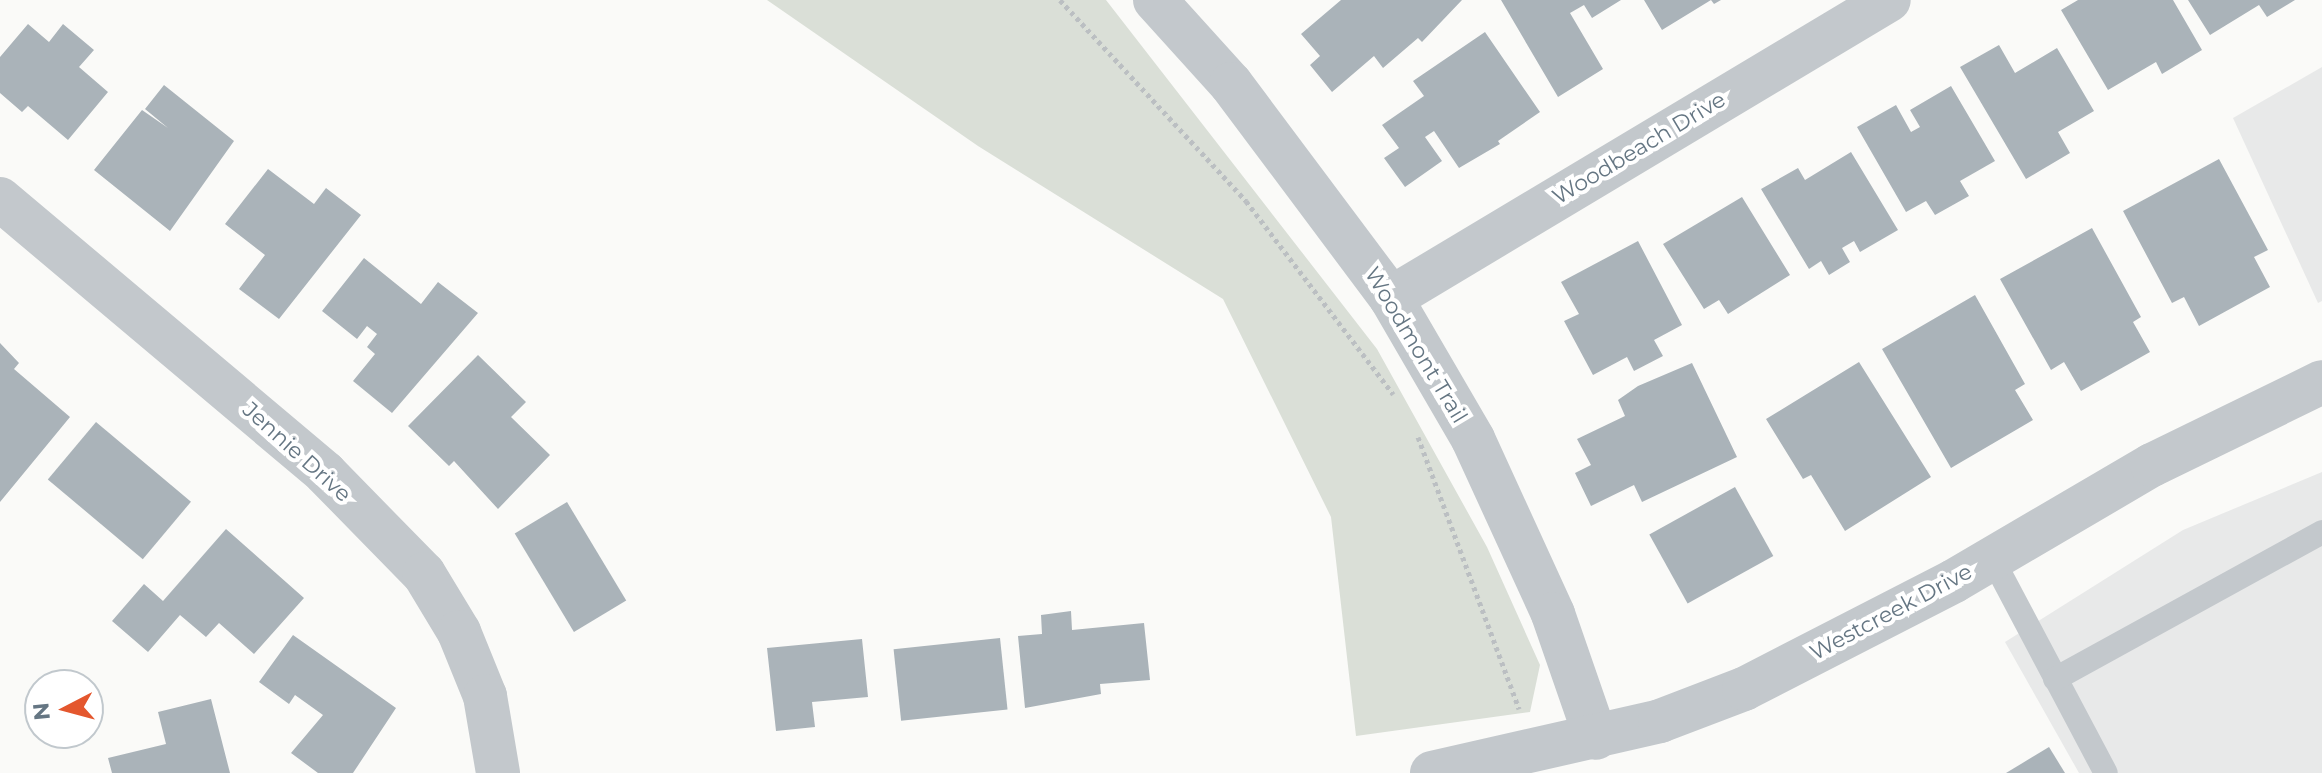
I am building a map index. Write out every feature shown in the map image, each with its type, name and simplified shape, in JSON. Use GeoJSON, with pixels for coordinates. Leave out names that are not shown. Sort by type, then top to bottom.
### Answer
{"type":"FeatureCollection","features":[{"type":"Feature","properties":{"kind":"street","name":"Woodmont Trail"},"geometry":{"type":"LineString","coordinates":[[1155,0],[1231,84],[1391,298],[1473,439],[1553,614],[1596,738]]}},
{"type":"Feature","properties":{"kind":"street","name":"Woodbeach Drive"},"geometry":{"type":"LineString","coordinates":[[1391,298],[1889,0]]}},
{"type":"Feature","properties":{"kind":"street","name":"Jennie Drive"},"geometry":{"type":"LineString","coordinates":[[0,199],[325,473],[424,574],[459,632],[485,696],[498,773]]}},
{"type":"Feature","properties":{"kind":"street","name":"Westcreek Drive"},"geometry":{"type":"LineString","coordinates":[[1453,769],[1660,721],[1744,689],[1992,558],[2152,465],[2320,389]]}},
{"type":"Feature","properties":{"kind":"lane"},"geometry":{"type":"LineString","coordinates":[[2055,679],[2322,532]]}},
{"type":"Feature","properties":{"kind":"lane"},"geometry":{"type":"LineString","coordinates":[[1992,558],[2106,773]]}},
{"type":"Feature","properties":{"kind":"path"},"geometry":{"type":"LineString","coordinates":[[1060,0],[1246,201],[1400,406]]}},
{"type":"Feature","properties":{"kind":"path"},"geometry":{"type":"LineString","coordinates":[[1416,431],[1534,752]]}},
{"type":"Feature","properties":{"kind":"shaded area"},"geometry":{"type":"Polygon","coordinates":[[[767,0],[1106,0],[1377,349],[1487,547],[1540,665],[1530,712],[1356,736],[1331,517],[1223,299],[978,146],[767,0]]]}},
{"type":"Feature","properties":{"kind":"shaded area"},"geometry":{"type":"Polygon","coordinates":[[[2322,67],[2322,301],[2318,303],[2233,118],[2322,67]]]}},
{"type":"Feature","properties":{"kind":"shaded area"},"geometry":{"type":"Polygon","coordinates":[[[2322,472],[2322,773],[2079,773],[2005,642],[2183,530],[2322,472]]]}},
{"type":"Feature","properties":{"kind":"building"},"geometry":{"type":"Polygon","coordinates":[[[1341,0],[1462,0],[1422,42],[1418,38],[1383,68],[1374,56],[1332,92],[1310,65],[1320,56],[1301,34],[1341,0]]]}},
{"type":"Feature","properties":{"kind":"building"},"geometry":{"type":"Polygon","coordinates":[[[1501,0],[1621,0],[1592,18],[1584,5],[1570,13],[1603,69],[1558,97],[1501,0]]]}},
{"type":"Feature","properties":{"kind":"building"},"geometry":{"type":"Polygon","coordinates":[[[1644,0],[1711,0],[1662,30],[1644,0]]]}},
{"type":"Feature","properties":{"kind":"building"},"geometry":{"type":"Polygon","coordinates":[[[2078,0],[2173,0],[2202,50],[2162,74],[2156,62],[2108,90],[2061,10],[2078,0]]]}},
{"type":"Feature","properties":{"kind":"building"},"geometry":{"type":"Polygon","coordinates":[[[2188,0],[2295,0],[2267,17],[2259,5],[2210,35],[2188,0]]]}},
{"type":"Feature","properties":{"kind":"building"},"geometry":{"type":"Polygon","coordinates":[[[28,24],[49,42],[63,24],[94,50],[79,67],[108,92],[68,140],[28,106],[22,112],[0,93],[0,57],[28,24]]]}},
{"type":"Feature","properties":{"kind":"building"},"geometry":{"type":"Polygon","coordinates":[[[1485,32],[1540,112],[1498,141],[1500,144],[1459,168],[1434,131],[1425,137],[1442,161],[1405,187],[1384,158],[1399,148],[1382,125],[1424,96],[1413,81],[1485,32]]]}},
{"type":"Feature","properties":{"kind":"building"},"geometry":{"type":"Polygon","coordinates":[[[1999,45],[2015,73],[2057,48],[2094,111],[2058,132],[2070,153],[2026,179],[1960,67],[1999,45]]]}},
{"type":"Feature","properties":{"kind":"building"},"geometry":{"type":"Polygon","coordinates":[[[164,85],[234,141],[170,231],[94,170],[142,110],[168,128],[145,109],[164,85]]]}},
{"type":"Feature","properties":{"kind":"building"},"geometry":{"type":"Polygon","coordinates":[[[1951,86],[1995,161],[1960,181],[1969,196],[1935,215],[1926,201],[1906,212],[1857,127],[1896,105],[1911,132],[1920,127],[1910,110],[1951,86]]]}},
{"type":"Feature","properties":{"kind":"building"},"geometry":{"type":"Polygon","coordinates":[[[1851,152],[1898,230],[1860,252],[1854,241],[1842,248],[1850,262],[1829,275],[1821,261],[1809,269],[1761,189],[1798,168],[1805,180],[1851,152]]]}},
{"type":"Feature","properties":{"kind":"building"},"geometry":{"type":"Polygon","coordinates":[[[2219,159],[2268,250],[2254,257],[2270,287],[2199,326],[2184,297],[2172,303],[2123,211],[2219,159]]]}},
{"type":"Feature","properties":{"kind":"building"},"geometry":{"type":"Polygon","coordinates":[[[268,169],[314,204],[326,188],[361,215],[279,319],[239,289],[265,255],[225,224],[268,169]]]}},
{"type":"Feature","properties":{"kind":"building"},"geometry":{"type":"Polygon","coordinates":[[[1742,197],[1790,275],[1728,314],[1719,300],[1704,309],[1663,244],[1742,197]]]}},
{"type":"Feature","properties":{"kind":"building"},"geometry":{"type":"Polygon","coordinates":[[[2092,228],[2141,317],[2133,322],[2150,352],[2081,391],[2064,362],[2051,370],[2000,279],[2092,228]]]}},
{"type":"Feature","properties":{"kind":"building"},"geometry":{"type":"Polygon","coordinates":[[[1638,241],[1682,325],[1654,340],[1663,356],[1634,371],[1627,357],[1593,375],[1564,321],[1579,314],[1561,282],[1638,241]]]}},
{"type":"Feature","properties":{"kind":"building"},"geometry":{"type":"Polygon","coordinates":[[[364,258],[421,304],[438,282],[478,313],[392,413],[353,381],[375,354],[367,347],[377,334],[367,326],[357,339],[322,311],[364,258]]]}},
{"type":"Feature","properties":{"kind":"building"},"geometry":{"type":"Polygon","coordinates":[[[1975,295],[2025,384],[2015,390],[2033,420],[1951,468],[1882,349],[1975,295]]]}},
{"type":"Feature","properties":{"kind":"building"},"geometry":{"type":"Polygon","coordinates":[[[0,343],[19,363],[14,369],[70,417],[0,502],[0,343]]]}},
{"type":"Feature","properties":{"kind":"building"},"geometry":{"type":"Polygon","coordinates":[[[478,355],[526,402],[511,417],[550,455],[498,509],[454,461],[449,466],[408,426],[478,355]]]}},
{"type":"Feature","properties":{"kind":"building"},"geometry":{"type":"Polygon","coordinates":[[[1859,362],[1931,477],[1845,531],[1811,475],[1803,479],[1766,419],[1859,362]]]}},
{"type":"Feature","properties":{"kind":"building"},"geometry":{"type":"Polygon","coordinates":[[[1692,363],[1737,457],[1642,502],[1634,485],[1591,506],[1575,473],[1591,465],[1577,439],[1625,416],[1618,400],[1638,386],[1692,363]]]}},
{"type":"Feature","properties":{"kind":"building"},"geometry":{"type":"Polygon","coordinates":[[[96,422],[191,502],[143,559],[48,479],[96,422]]]}},
{"type":"Feature","properties":{"kind":"building"},"geometry":{"type":"Polygon","coordinates":[[[1735,487],[1773,556],[1688,604],[1649,535],[1735,487]]]}},
{"type":"Feature","properties":{"kind":"building"},"geometry":{"type":"Polygon","coordinates":[[[567,502],[626,601],[574,632],[515,533],[567,502]]]}},
{"type":"Feature","properties":{"kind":"building"},"geometry":{"type":"Polygon","coordinates":[[[226,529],[304,598],[254,654],[219,623],[206,637],[180,615],[148,652],[112,621],[144,584],[163,601],[226,529]]]}},
{"type":"Feature","properties":{"kind":"building"},"geometry":{"type":"Polygon","coordinates":[[[1071,611],[1072,630],[1144,623],[1150,680],[1100,684],[1101,694],[1025,708],[1018,636],[1042,634],[1041,615],[1071,611]]]}},
{"type":"Feature","properties":{"kind":"building"},"geometry":{"type":"Polygon","coordinates":[[[293,635],[396,708],[353,773],[318,773],[291,753],[323,715],[295,695],[289,704],[259,682],[293,635]]]}},
{"type":"Feature","properties":{"kind":"building"},"geometry":{"type":"Polygon","coordinates":[[[1000,638],[1008,710],[901,721],[894,649],[1000,638]]]}},
{"type":"Feature","properties":{"kind":"building"},"geometry":{"type":"Polygon","coordinates":[[[862,639],[868,697],[812,702],[815,727],[776,731],[767,648],[862,639]]]}},
{"type":"Feature","properties":{"kind":"building"},"geometry":{"type":"Polygon","coordinates":[[[211,699],[230,773],[112,773],[108,758],[166,744],[158,712],[211,699]]]}},
{"type":"Feature","properties":{"kind":"building"},"geometry":{"type":"Polygon","coordinates":[[[2049,747],[2065,773],[2006,773],[2049,747]]]}}]}
